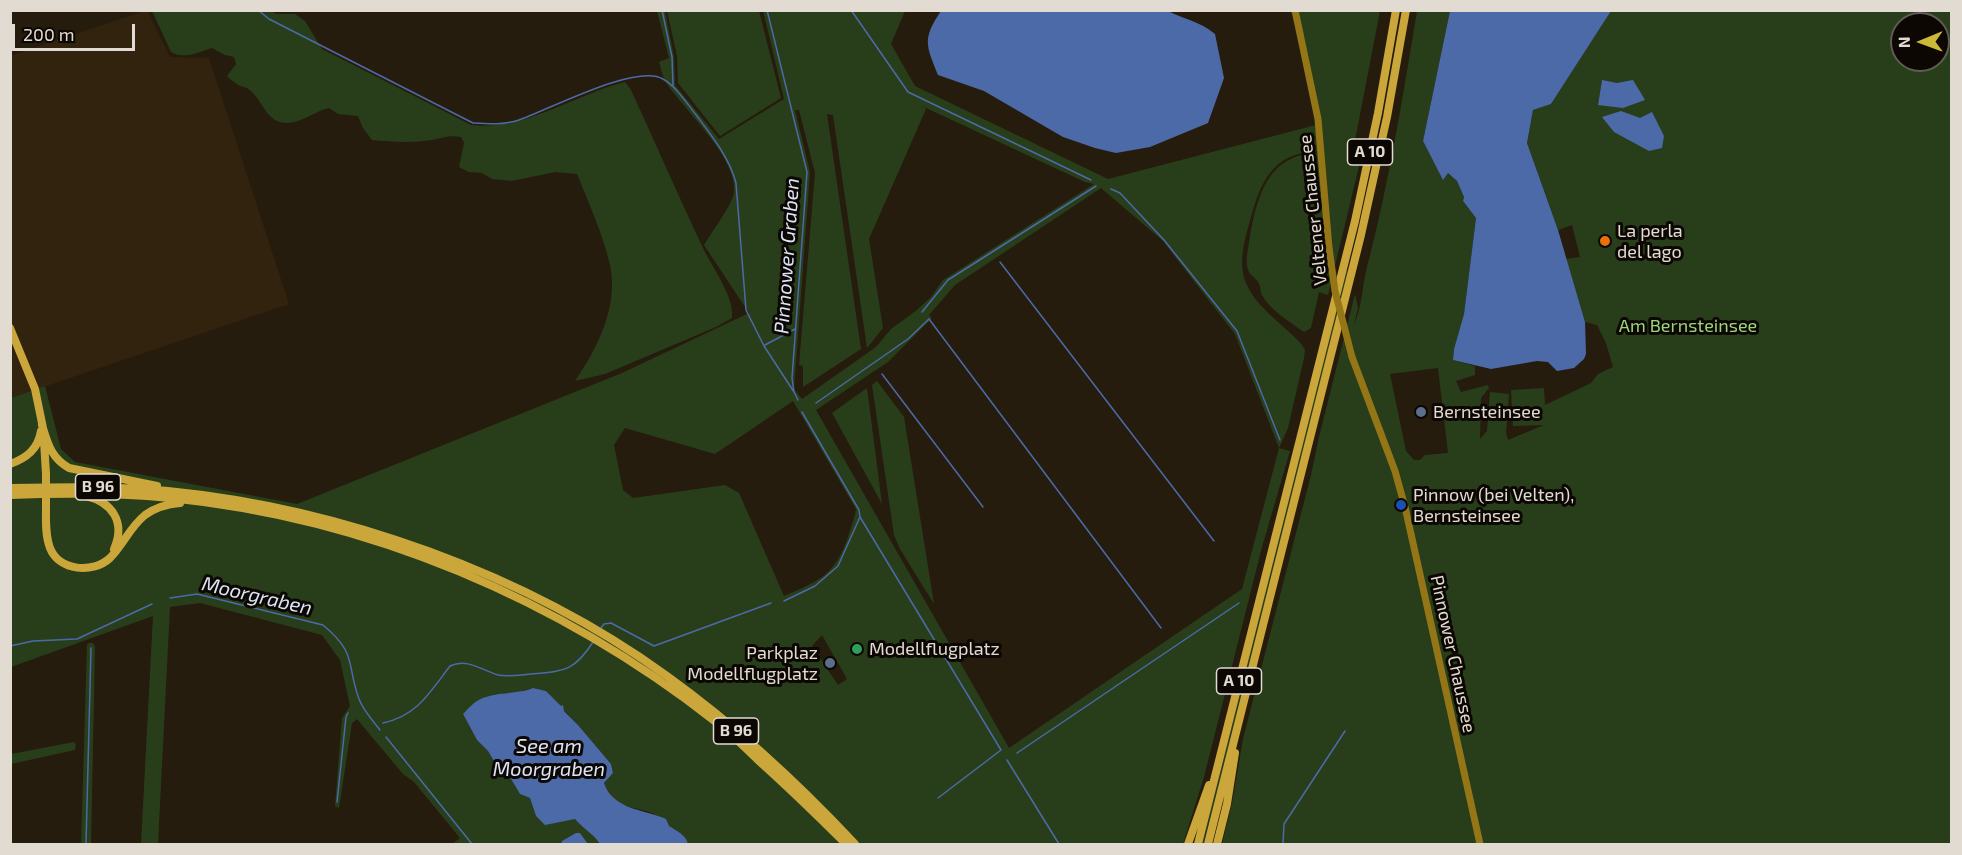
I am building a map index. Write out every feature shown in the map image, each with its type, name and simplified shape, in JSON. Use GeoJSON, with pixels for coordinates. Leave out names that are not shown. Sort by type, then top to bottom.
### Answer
{"type":"FeatureCollection","features":[{"type":"Feature","properties":{"kind":"highway","name":"A 10"},"geometry":{"type":"LineString","coordinates":[[1198,844],[1357,210],[1378,113],[1396,10]]}},
{"type":"Feature","properties":{"kind":"highway","name":"A 10"},"geometry":{"type":"LineString","coordinates":[[1208,844],[1363,225],[1387,117],[1406,10]]}},
{"type":"Feature","properties":{"kind":"highway"},"geometry":{"type":"LineString","coordinates":[[10,328],[34,389],[51,453],[61,464],[69,468],[184,493]]}},
{"type":"Feature","properties":{"kind":"highway"},"geometry":{"type":"LineString","coordinates":[[10,464],[25,458],[32,452],[40,438],[42,424]]}},
{"type":"Feature","properties":{"kind":"highway"},"geometry":{"type":"LineString","coordinates":[[42,424],[48,540],[53,554],[59,560],[81,569],[96,567],[110,557],[133,527],[148,513],[171,504],[193,501]]}},
{"type":"Feature","properties":{"kind":"highway","name":"B 96"},"geometry":{"type":"LineString","coordinates":[[10,488],[101,486],[184,493],[280,508],[359,528],[434,553],[498,580],[666,675],[724,719],[818,805],[855,844]]}},
{"type":"Feature","properties":{"kind":"highway"},"geometry":{"type":"LineString","coordinates":[[71,493],[95,498],[104,503],[116,516],[118,536],[110,557]]}},
{"type":"Feature","properties":{"kind":"highway","name":"B 96"},"geometry":{"type":"LineString","coordinates":[[10,495],[71,493],[124,495],[235,507],[357,535],[431,560],[504,590],[597,636],[718,723],[811,808],[846,844]]}},
{"type":"Feature","properties":{"kind":"highway"},"geometry":{"type":"LineString","coordinates":[[1217,844],[1231,783],[1240,717]]}},
{"type":"Feature","properties":{"kind":"highway"},"geometry":{"type":"LineString","coordinates":[[1188,844],[1198,810],[1220,757]]}},
{"type":"Feature","properties":{"kind":"main road","name":"Veltener Chaussee"},"geometry":{"type":"LineString","coordinates":[[1295,10],[1318,119],[1335,291],[1352,357],[1395,471]]}},
{"type":"Feature","properties":{"kind":"main road","name":"Pinnower Chaussee"},"geometry":{"type":"LineString","coordinates":[[1395,471],[1412,534],[1480,844]]}},
{"type":"Feature","properties":{"kind":"shaded area"},"geometry":{"type":"Polygon","coordinates":[[[147,10],[170,57],[209,58],[289,304],[11,398],[10,56],[147,10]]]}},
{"type":"Feature","properties":{"kind":"green space"},"geometry":{"type":"Polygon","coordinates":[[[269,10],[276,14],[295,14],[305,21],[322,49],[471,125],[511,123],[625,82],[631,90],[702,246],[726,291],[732,318],[605,374],[575,381],[591,355],[604,326],[609,311],[612,280],[604,242],[577,174],[555,172],[512,181],[492,179],[482,173],[469,172],[459,167],[464,143],[461,137],[410,142],[372,140],[358,116],[338,114],[329,108],[294,122],[278,122],[268,114],[251,91],[238,85],[227,76],[236,64],[234,57],[212,48],[186,55],[171,52],[152,11],[269,10]]]}},
{"type":"Feature","properties":{"kind":"green space"},"geometry":{"type":"Polygon","coordinates":[[[763,10],[905,11],[891,44],[915,86],[1108,179],[1316,125],[1319,151],[1289,157],[1270,173],[1258,196],[1244,246],[1242,268],[1251,292],[1305,350],[1288,428],[1279,448],[1290,451],[1262,547],[1204,777],[1183,844],[688,844],[682,834],[658,816],[620,803],[608,793],[604,783],[613,773],[611,764],[546,691],[533,688],[503,694],[463,714],[477,740],[488,751],[498,768],[511,779],[520,794],[530,798],[536,816],[545,824],[575,819],[600,844],[588,844],[580,833],[562,841],[561,844],[452,844],[460,838],[414,782],[403,774],[357,719],[352,723],[339,808],[335,806],[342,718],[350,706],[340,660],[322,635],[200,603],[170,607],[158,844],[141,844],[153,616],[11,667],[11,398],[45,386],[61,449],[75,462],[297,504],[622,373],[749,313],[704,245],[733,198],[733,180],[720,151],[664,79],[659,62],[669,58],[657,11],[665,11],[674,57],[675,85],[719,139],[784,99],[763,10]],[[924,107],[926,109],[869,239],[883,328],[867,348],[833,115],[827,114],[861,349],[803,387],[803,366],[799,365],[815,173],[799,110],[795,110],[810,172],[794,389],[802,399],[876,347],[891,329],[931,297],[943,280],[1094,184],[1085,182],[924,107]],[[1101,188],[955,285],[929,315],[932,318],[888,362],[816,410],[1009,748],[1242,589],[1279,448],[1235,334],[1163,241],[1101,188]],[[793,401],[715,454],[625,428],[614,445],[623,490],[633,498],[725,485],[739,493],[784,596],[807,586],[824,575],[843,550],[856,509],[793,401]],[[822,635],[812,646],[838,685],[847,679],[822,635]]]}},
{"type":"Feature","properties":{"kind":"green space"},"geometry":{"type":"Polygon","coordinates":[[[667,11],[759,11],[781,98],[720,136],[678,83],[677,56],[667,11]]]}},
{"type":"Feature","properties":{"kind":"green space"},"geometry":{"type":"Polygon","coordinates":[[[1291,11],[1380,11],[1351,161],[1360,162],[1328,295],[1319,292],[1311,328],[1304,332],[1270,306],[1261,293],[1256,279],[1249,272],[1247,264],[1253,220],[1262,191],[1269,179],[1277,168],[1288,160],[1319,153],[1313,100],[1291,11]]]}},
{"type":"Feature","properties":{"kind":"green space","name":"Am Bernsteinsee"},"geometry":{"type":"Polygon","coordinates":[[[1417,11],[1450,11],[1423,141],[1443,179],[1448,173],[1457,181],[1464,197],[1463,201],[1476,218],[1464,314],[1453,360],[1475,366],[1475,375],[1456,381],[1461,392],[1488,385],[1489,388],[1481,398],[1480,439],[1487,431],[1490,392],[1509,394],[1506,433],[1508,440],[1544,425],[1513,426],[1511,390],[1544,388],[1545,405],[1591,383],[1598,374],[1613,367],[1606,343],[1597,325],[1585,322],[1566,259],[1580,257],[1572,225],[1558,230],[1527,143],[1533,110],[1551,104],[1611,11],[1951,11],[1951,844],[1222,844],[1243,739],[1355,294],[1358,308],[1354,325],[1359,311],[1401,107],[1417,11]],[[1602,81],[1598,105],[1617,83],[1602,81]],[[1438,368],[1390,374],[1406,451],[1414,460],[1420,460],[1425,455],[1448,453],[1438,368]]]}},
{"type":"Feature","properties":{"kind":"green space"},"geometry":{"type":"Polygon","coordinates":[[[1346,271],[1348,271],[1205,844],[1202,844],[1346,271]]]}},
{"type":"Feature","properties":{"kind":"green space"},"geometry":{"type":"Polygon","coordinates":[[[877,381],[904,417],[934,604],[900,549],[894,535],[872,385],[877,381]]]}},
{"type":"Feature","properties":{"kind":"green space"},"geometry":{"type":"Polygon","coordinates":[[[867,388],[882,504],[832,413],[867,388]]]}},
{"type":"Feature","properties":{"kind":"green space"},"geometry":{"type":"Polygon","coordinates":[[[93,643],[95,647],[91,844],[81,844],[87,645],[93,643]]]}},
{"type":"Feature","properties":{"kind":"green space"},"geometry":{"type":"Polygon","coordinates":[[[74,742],[75,750],[11,764],[11,754],[74,742]]]}},
{"type":"Feature","properties":{"kind":"water"},"geometry":{"type":"Polygon","coordinates":[[[941,11],[1168,11],[1198,23],[1215,34],[1224,78],[1208,123],[1150,147],[1116,153],[1063,137],[984,91],[938,75],[928,42],[931,29],[941,11]]]}},
{"type":"Feature","properties":{"kind":"water","name":"Bernsteinsee"},"geometry":{"type":"Polygon","coordinates":[[[1450,11],[1611,11],[1551,104],[1533,110],[1527,143],[1558,230],[1585,322],[1586,354],[1574,368],[1557,371],[1548,362],[1537,361],[1491,369],[1453,360],[1464,314],[1476,218],[1463,201],[1464,197],[1457,181],[1448,173],[1443,180],[1423,141],[1450,11]]]}},
{"type":"Feature","properties":{"kind":"water"},"geometry":{"type":"Polygon","coordinates":[[[1602,80],[1617,83],[1633,80],[1645,100],[1623,108],[1598,105],[1602,80]]]}},
{"type":"Feature","properties":{"kind":"water"},"geometry":{"type":"Polygon","coordinates":[[[1621,111],[1640,118],[1652,112],[1664,136],[1662,148],[1649,151],[1614,132],[1602,117],[1621,111]]]}},
{"type":"Feature","properties":{"kind":"water","name":"See am Moorgraben"},"geometry":{"type":"Polygon","coordinates":[[[533,688],[546,691],[561,706],[563,705],[564,711],[611,764],[613,773],[604,783],[614,799],[666,819],[669,826],[683,836],[688,844],[600,844],[575,819],[545,825],[536,816],[530,798],[520,794],[511,779],[498,768],[488,751],[477,740],[463,714],[475,702],[484,698],[533,688]]]}},
{"type":"Feature","properties":{"kind":"water"},"geometry":{"type":"Polygon","coordinates":[[[580,833],[588,844],[561,844],[562,841],[580,833]]]}},
{"type":"Feature","properties":{"kind":"waterway"},"geometry":{"type":"LineString","coordinates":[[258,10],[269,19],[473,123],[513,122],[613,82],[633,77],[650,76],[668,82],[682,96],[709,132],[733,174],[736,183],[746,310],[764,346],[794,392]]}},
{"type":"Feature","properties":{"kind":"waterway"},"geometry":{"type":"LineString","coordinates":[[662,10],[672,57],[673,85]]}},
{"type":"Feature","properties":{"kind":"waterway","name":"Pinnower Graben"},"geometry":{"type":"LineString","coordinates":[[767,10],[807,172],[792,378],[798,400]]}},
{"type":"Feature","properties":{"kind":"waterway"},"geometry":{"type":"LineString","coordinates":[[851,10],[908,92],[1091,180]]}},
{"type":"Feature","properties":{"kind":"waterway"},"geometry":{"type":"LineString","coordinates":[[922,312],[948,280],[1096,186]]}},
{"type":"Feature","properties":{"kind":"waterway"},"geometry":{"type":"LineString","coordinates":[[1111,189],[1120,193],[1164,240],[1237,331],[1280,440]]}},
{"type":"Feature","properties":{"kind":"waterway"},"geometry":{"type":"LineString","coordinates":[[1000,262],[1214,541]]}},
{"type":"Feature","properties":{"kind":"waterway"},"geometry":{"type":"LineString","coordinates":[[816,403],[908,339],[929,319],[1161,628]]}},
{"type":"Feature","properties":{"kind":"waterway"},"geometry":{"type":"LineString","coordinates":[[765,345],[795,329]]}},
{"type":"Feature","properties":{"kind":"waterway"},"geometry":{"type":"LineString","coordinates":[[882,374],[983,507]]}},
{"type":"Feature","properties":{"kind":"waterway","name":"Pinnower Graben"},"geometry":{"type":"LineString","coordinates":[[784,601],[815,586],[838,566],[860,517],[859,510],[802,412]]}},
{"type":"Feature","properties":{"kind":"waterway"},"geometry":{"type":"LineString","coordinates":[[860,517],[1001,750],[938,798]]}},
{"type":"Feature","properties":{"kind":"waterway","name":"Moorgraben"},"geometry":{"type":"LineString","coordinates":[[170,598],[197,594],[323,625],[342,644],[361,703],[380,730]]}},
{"type":"Feature","properties":{"kind":"waterway","name":"Pinnower Graben"},"geometry":{"type":"LineString","coordinates":[[601,628],[604,624],[611,623],[654,646],[771,603]]}},
{"type":"Feature","properties":{"kind":"waterway"},"geometry":{"type":"LineString","coordinates":[[1017,753],[1239,603]]}},
{"type":"Feature","properties":{"kind":"waterway","name":"Moorgraben"},"geometry":{"type":"LineString","coordinates":[[10,646],[33,641],[77,639],[152,604]]}},
{"type":"Feature","properties":{"kind":"waterway","name":"Pinnower Graben"},"geometry":{"type":"LineString","coordinates":[[383,723],[395,720],[414,709],[429,694],[450,666],[469,664],[506,676],[552,672],[573,665],[593,642]]}},
{"type":"Feature","properties":{"kind":"waterway"},"geometry":{"type":"LineString","coordinates":[[86,844],[91,648]]}},
{"type":"Feature","properties":{"kind":"waterway"},"geometry":{"type":"LineString","coordinates":[[337,802],[348,713]]}},
{"type":"Feature","properties":{"kind":"waterway"},"geometry":{"type":"LineString","coordinates":[[1283,844],[1284,824],[1345,731]]}},
{"type":"Feature","properties":{"kind":"waterway","name":"Moorgraben"},"geometry":{"type":"LineString","coordinates":[[386,737],[472,844]]}},
{"type":"Feature","properties":{"kind":"waterway"},"geometry":{"type":"LineString","coordinates":[[1007,760],[1059,844]]}},
{"type":"Feature","properties":{"kind":"place","name":"La perla del lago"},"geometry":{"type":"Point","coordinates":[1605,241]}},
{"type":"Feature","properties":{"kind":"place","name":"Bernsteinsee"},"geometry":{"type":"Point","coordinates":[1421,412]}},
{"type":"Feature","properties":{"kind":"place","name":"Pinnow (bei Velten), Bernsteinsee"},"geometry":{"type":"Point","coordinates":[1401,505]}},
{"type":"Feature","properties":{"kind":"place","name":"Modellflugplatz"},"geometry":{"type":"Point","coordinates":[857,649]}},
{"type":"Feature","properties":{"kind":"place","name":"Parkplaz Modellflugplatz"},"geometry":{"type":"Point","coordinates":[830,663]}}]}
